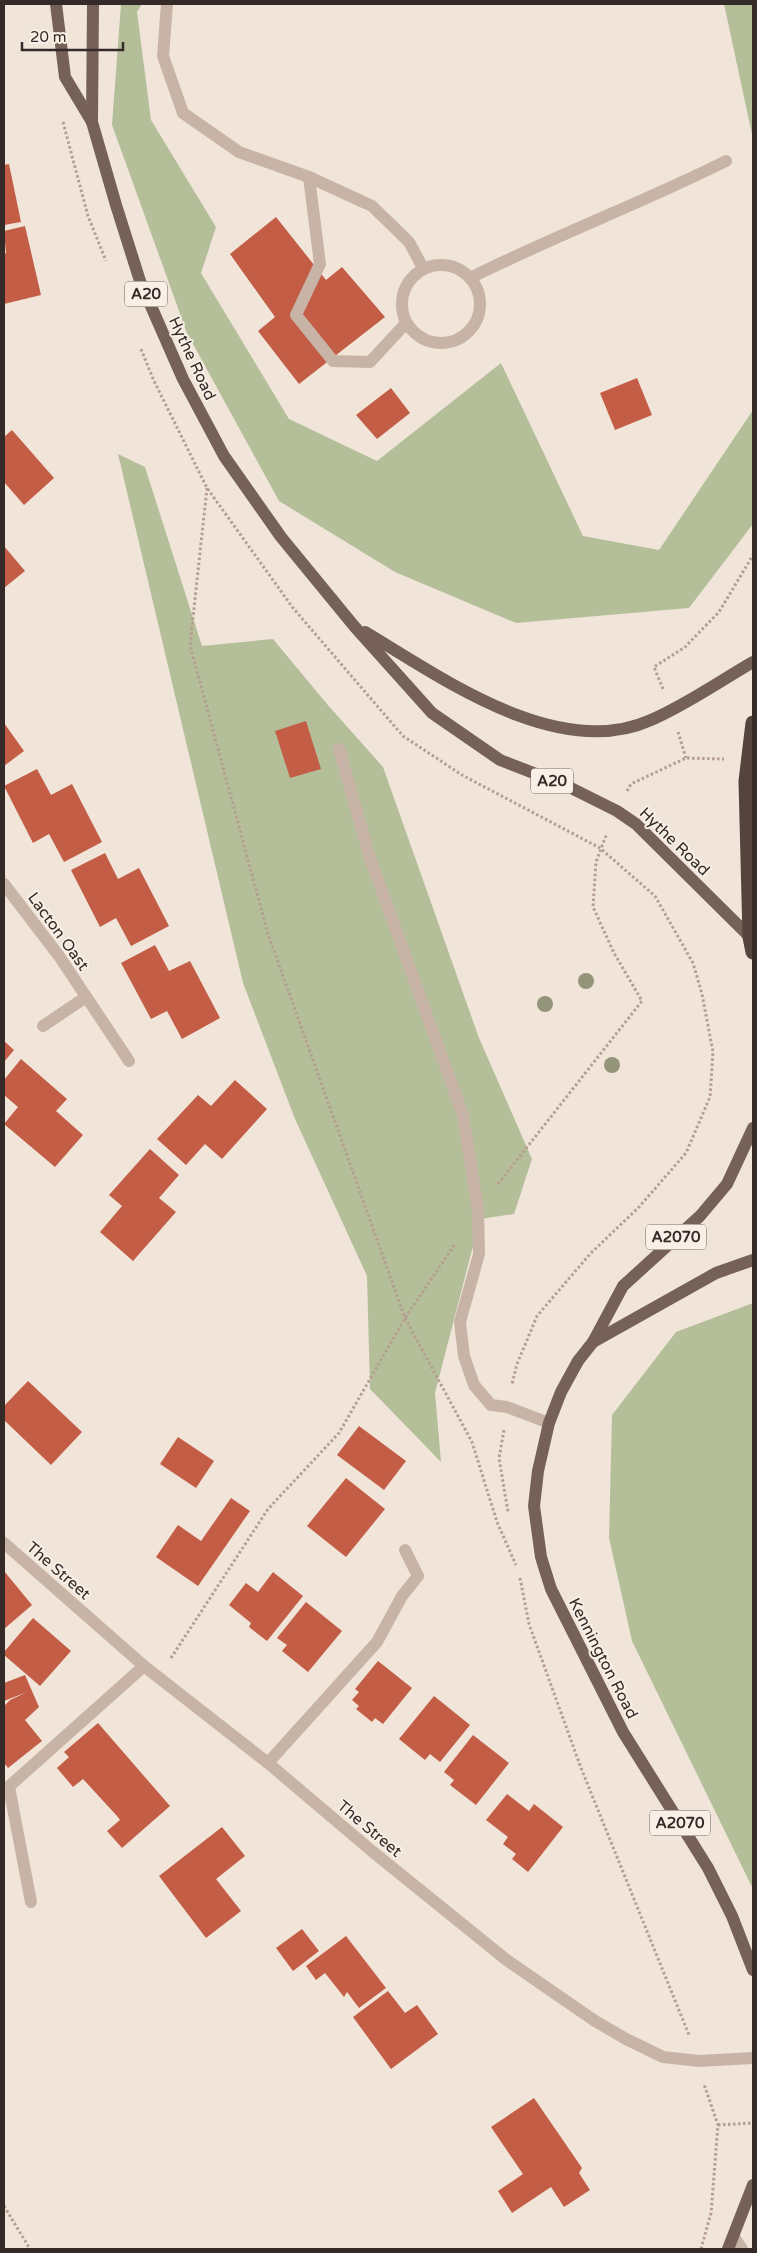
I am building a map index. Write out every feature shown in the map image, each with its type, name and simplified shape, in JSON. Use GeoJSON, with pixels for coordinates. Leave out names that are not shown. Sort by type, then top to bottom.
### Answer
{"type":"FeatureCollection","features":[{"type":"Feature","properties":{"kind":"highway"},"geometry":{"type":"LineString","coordinates":[[752,945],[746,781],[753,723]]}},
{"type":"Feature","properties":{"kind":"main road"},"geometry":{"type":"LineString","coordinates":[[56,4],[65,77],[92,122]]}},
{"type":"Feature","properties":{"kind":"main road","name":"Hythe Road"},"geometry":{"type":"LineString","coordinates":[[93,4],[92,122],[140,281],[183,380],[224,456],[281,537],[354,626],[432,713],[500,760],[566,786],[617,811],[636,824],[752,945]]}},
{"type":"Feature","properties":{"kind":"main road","name":"Hythe Road"},"geometry":{"type":"LineString","coordinates":[[354,626],[463,690],[514,715],[564,729],[608,731],[650,721],[753,662]]}},
{"type":"Feature","properties":{"kind":"main road","name":"Kennington Road"},"geometry":{"type":"LineString","coordinates":[[753,1128],[727,1184],[700,1216],[623,1286],[593,1342],[578,1361],[561,1392],[549,1423],[538,1471],[534,1506],[541,1557],[551,1589],[623,1732],[708,1868],[732,1916],[753,1970]]}},
{"type":"Feature","properties":{"kind":"main road","name":"Kennington Road"},"geometry":{"type":"LineString","coordinates":[[593,1342],[716,1273],[753,1260]]}},
{"type":"Feature","properties":{"kind":"main road"},"geometry":{"type":"LineString","coordinates":[[728,2249],[753,2185]]}},
{"type":"Feature","properties":{"kind":"street"},"geometry":{"type":"LineString","coordinates":[[167,4],[163,56],[183,113],[239,152],[309,177],[372,206],[409,242],[423,268]]}},
{"type":"Feature","properties":{"kind":"street"},"geometry":{"type":"LineString","coordinates":[[470,278],[509,258],[679,184],[726,161]]}},
{"type":"Feature","properties":{"kind":"street"},"geometry":{"type":"LineString","coordinates":[[309,177],[320,264],[296,314],[333,361],[370,362],[406,323]]}},
{"type":"Feature","properties":{"kind":"street"},"geometry":{"type":"LineString","coordinates":[[436,264],[460,269],[477,288],[480,301],[479,314],[473,326],[464,335],[452,341],[439,343],[426,340],[414,333],[406,323],[402,311],[402,298],[405,286],[413,275],[423,268],[436,264]]}},
{"type":"Feature","properties":{"kind":"street"},"geometry":{"type":"LineString","coordinates":[[339,748],[370,858],[464,1116],[478,1210],[479,1254],[460,1322],[464,1356],[474,1385],[491,1405],[508,1407],[549,1423]]}},
{"type":"Feature","properties":{"kind":"street","name":"Lacton Oast"},"geometry":{"type":"LineString","coordinates":[[4,884],[59,956],[129,1061]]}},
{"type":"Feature","properties":{"kind":"street"},"geometry":{"type":"LineString","coordinates":[[43,1026],[86,997]]}},
{"type":"Feature","properties":{"kind":"street","name":"The Street"},"geometry":{"type":"LineString","coordinates":[[4,1543],[158,1678],[268,1763],[373,1852],[508,1961],[626,2039],[663,2057],[699,2061],[753,2058]]}},
{"type":"Feature","properties":{"kind":"street"},"geometry":{"type":"LineString","coordinates":[[268,1763],[377,1642],[402,1596],[418,1576],[405,1550]]}},
{"type":"Feature","properties":{"kind":"street"},"geometry":{"type":"LineString","coordinates":[[31,1902],[6,1789],[144,1666]]}},
{"type":"Feature","properties":{"kind":"street"},"geometry":{"type":"LineString","coordinates":[[734,2237],[742,2249]]}},
{"type":"Feature","properties":{"kind":"path"},"geometry":{"type":"LineString","coordinates":[[207,488],[190,645],[268,934],[405,1318],[472,1442],[497,1522],[518,1570]]}},
{"type":"Feature","properties":{"kind":"path"},"geometry":{"type":"LineString","coordinates":[[654,667],[685,647],[719,612],[753,555]]}},
{"type":"Feature","properties":{"kind":"path"},"geometry":{"type":"LineString","coordinates":[[158,1678],[268,1509],[339,1433],[405,1318],[478,1210],[642,1001],[614,953],[593,908],[596,862],[600,848],[631,784],[686,758],[748,759]]}},
{"type":"Feature","properties":{"kind":"path"},"geometry":{"type":"LineString","coordinates":[[509,1514],[499,1458],[517,1364],[537,1316],[590,1254],[639,1207],[686,1153],[710,1097],[713,1052],[702,994],[693,962],[655,896],[600,848]]}},
{"type":"Feature","properties":{"kind":"path"},"geometry":{"type":"LineString","coordinates":[[515,1551],[529,1624],[578,1759],[699,2061],[705,2093],[718,2125],[711,2213],[701,2249]]}},
{"type":"Feature","properties":{"kind":"path"},"geometry":{"type":"LineString","coordinates":[[718,2125],[753,2123]]}},
{"type":"Feature","properties":{"kind":"path"},"geometry":{"type":"LineString","coordinates":[[4,2206],[30,2249]]}},
{"type":"Feature","properties":{"kind":"green space"},"geometry":{"type":"Polygon","coordinates":[[[121,4],[142,4],[137,12],[151,120],[216,227],[201,273],[289,419],[377,461],[501,363],[583,536],[659,550],[753,410],[753,524],[689,608],[516,623],[395,572],[279,501],[187,333],[112,125],[121,4]]]}},
{"type":"Feature","properties":{"kind":"green space"},"geometry":{"type":"Polygon","coordinates":[[[724,4],[753,4],[753,139],[724,4]]]}},
{"type":"Feature","properties":{"kind":"green space"},"geometry":{"type":"Polygon","coordinates":[[[118,454],[145,467],[202,646],[273,639],[383,767],[479,1038],[532,1159],[514,1214],[480,1219],[435,1393],[441,1462],[370,1389],[367,1276],[295,1119],[243,983],[118,454]]]}},
{"type":"Feature","properties":{"kind":"green space"},"geometry":{"type":"Polygon","coordinates":[[[753,1303],[753,1889],[632,1641],[609,1538],[612,1415],[676,1332],[753,1303]]]}},
{"type":"Feature","properties":{"kind":"building"},"geometry":{"type":"Polygon","coordinates":[[[9,164],[21,222],[4,225],[4,165],[9,164]]]}},
{"type":"Feature","properties":{"kind":"building"},"geometry":{"type":"Polygon","coordinates":[[[276,217],[326,280],[342,267],[385,317],[299,384],[258,331],[275,317],[230,254],[276,217]]]}},
{"type":"Feature","properties":{"kind":"building"},"geometry":{"type":"Polygon","coordinates":[[[25,226],[41,295],[4,304],[4,254],[6,253],[4,231],[25,226]]]}},
{"type":"Feature","properties":{"kind":"building"},"geometry":{"type":"Polygon","coordinates":[[[637,378],[652,415],[615,430],[600,393],[637,378]]]}},
{"type":"Feature","properties":{"kind":"building"},"geometry":{"type":"Polygon","coordinates":[[[391,388],[410,413],[377,439],[356,415],[391,388]]]}},
{"type":"Feature","properties":{"kind":"building"},"geometry":{"type":"Polygon","coordinates":[[[12,430],[54,478],[24,505],[4,482],[4,437],[12,430]]]}},
{"type":"Feature","properties":{"kind":"building"},"geometry":{"type":"Polygon","coordinates":[[[4,546],[25,571],[4,588],[4,546]]]}},
{"type":"Feature","properties":{"kind":"building"},"geometry":{"type":"Polygon","coordinates":[[[306,721],[321,769],[290,778],[275,731],[306,721]]]}},
{"type":"Feature","properties":{"kind":"building"},"geometry":{"type":"Polygon","coordinates":[[[4,723],[24,751],[4,766],[4,723]]]}},
{"type":"Feature","properties":{"kind":"building"},"geometry":{"type":"Polygon","coordinates":[[[37,769],[51,795],[72,784],[102,842],[64,862],[49,834],[33,843],[4,786],[37,769]]]}},
{"type":"Feature","properties":{"kind":"building"},"geometry":{"type":"Polygon","coordinates":[[[105,853],[118,879],[139,868],[169,926],[131,946],[116,918],[100,927],[71,870],[105,853]]]}},
{"type":"Feature","properties":{"kind":"building"},"geometry":{"type":"Polygon","coordinates":[[[155,945],[169,971],[190,961],[220,1018],[182,1039],[167,1011],[151,1019],[121,963],[155,945]]]}},
{"type":"Feature","properties":{"kind":"building"},"geometry":{"type":"Polygon","coordinates":[[[4,1041],[14,1050],[4,1062],[4,1041]]]}},
{"type":"Feature","properties":{"kind":"building"},"geometry":{"type":"Polygon","coordinates":[[[21,1059],[67,1099],[56,1111],[83,1135],[55,1167],[4,1124],[18,1107],[4,1095],[4,1080],[21,1059]]]}},
{"type":"Feature","properties":{"kind":"building"},"geometry":{"type":"Polygon","coordinates":[[[235,1080],[267,1109],[222,1159],[205,1144],[186,1165],[157,1139],[198,1095],[211,1106],[235,1080]]]}},
{"type":"Feature","properties":{"kind":"building"},"geometry":{"type":"Polygon","coordinates":[[[150,1149],[179,1175],[159,1198],[176,1212],[133,1261],[100,1232],[122,1206],[109,1195],[150,1149]]]}},
{"type":"Feature","properties":{"kind":"building"},"geometry":{"type":"Polygon","coordinates":[[[28,1381],[82,1432],[51,1465],[4,1420],[4,1406],[28,1381]]]}},
{"type":"Feature","properties":{"kind":"building"},"geometry":{"type":"Polygon","coordinates":[[[359,1426],[406,1461],[384,1490],[337,1455],[359,1426]]]}},
{"type":"Feature","properties":{"kind":"building"},"geometry":{"type":"Polygon","coordinates":[[[178,1437],[214,1461],[196,1488],[160,1464],[178,1437]]]}},
{"type":"Feature","properties":{"kind":"building"},"geometry":{"type":"Polygon","coordinates":[[[346,1478],[385,1509],[346,1557],[307,1526],[346,1478]]]}},
{"type":"Feature","properties":{"kind":"building"},"geometry":{"type":"Polygon","coordinates":[[[231,1498],[250,1511],[198,1586],[156,1557],[178,1525],[201,1541],[231,1498]]]}},
{"type":"Feature","properties":{"kind":"building"},"geometry":{"type":"Polygon","coordinates":[[[4,1571],[32,1605],[4,1629],[4,1571]]]}},
{"type":"Feature","properties":{"kind":"building"},"geometry":{"type":"Polygon","coordinates":[[[273,1572],[303,1596],[267,1641],[249,1627],[251,1623],[229,1605],[246,1583],[258,1592],[273,1572]]]}},
{"type":"Feature","properties":{"kind":"building"},"geometry":{"type":"Polygon","coordinates":[[[306,1602],[342,1631],[308,1672],[282,1651],[287,1645],[277,1638],[306,1602]]]}},
{"type":"Feature","properties":{"kind":"building"},"geometry":{"type":"Polygon","coordinates":[[[33,1618],[71,1651],[40,1686],[4,1655],[4,1652],[33,1618]]]}},
{"type":"Feature","properties":{"kind":"building"},"geometry":{"type":"Polygon","coordinates":[[[378,1661],[412,1688],[383,1724],[375,1718],[372,1722],[356,1709],[359,1706],[352,1700],[359,1692],[355,1689],[378,1661]]]}},
{"type":"Feature","properties":{"kind":"building"},"geometry":{"type":"Polygon","coordinates":[[[25,1675],[39,1707],[25,1720],[42,1741],[8,1768],[4,1763],[4,1706],[10,1700],[27,1692],[4,1701],[4,1683],[25,1675]]]}},
{"type":"Feature","properties":{"kind":"building"},"geometry":{"type":"Polygon","coordinates":[[[434,1696],[470,1725],[440,1762],[430,1754],[425,1760],[399,1739],[434,1696]]]}},
{"type":"Feature","properties":{"kind":"building"},"geometry":{"type":"Polygon","coordinates":[[[98,1723],[170,1806],[122,1848],[107,1831],[120,1820],[117,1816],[83,1779],[73,1787],[57,1768],[69,1757],[64,1752],[98,1723]]]}},
{"type":"Feature","properties":{"kind":"building"},"geometry":{"type":"Polygon","coordinates":[[[473,1735],[509,1763],[476,1805],[450,1785],[454,1780],[444,1772],[473,1735]]]}},
{"type":"Feature","properties":{"kind":"building"},"geometry":{"type":"Polygon","coordinates":[[[507,1794],[529,1811],[534,1804],[563,1827],[528,1872],[512,1859],[516,1854],[503,1844],[508,1837],[486,1820],[507,1794]]]}},
{"type":"Feature","properties":{"kind":"building"},"geometry":{"type":"Polygon","coordinates":[[[222,1827],[245,1856],[216,1879],[241,1911],[206,1938],[159,1876],[222,1827]]]}},
{"type":"Feature","properties":{"kind":"building"},"geometry":{"type":"Polygon","coordinates":[[[302,1929],[319,1951],[293,1971],[276,1948],[302,1929]]]}},
{"type":"Feature","properties":{"kind":"building"},"geometry":{"type":"Polygon","coordinates":[[[346,1936],[386,1988],[359,2008],[347,1992],[344,1997],[325,1973],[316,1980],[306,1966],[346,1936]]]}},
{"type":"Feature","properties":{"kind":"building"},"geometry":{"type":"Polygon","coordinates":[[[388,1991],[405,2013],[417,2005],[438,2034],[391,2069],[353,2017],[388,1991]]]}},
{"type":"Feature","properties":{"kind":"building"},"geometry":{"type":"Polygon","coordinates":[[[534,2098],[582,2168],[579,2173],[590,2190],[564,2207],[551,2187],[512,2213],[498,2191],[523,2174],[491,2127],[534,2098]]]}}]}
